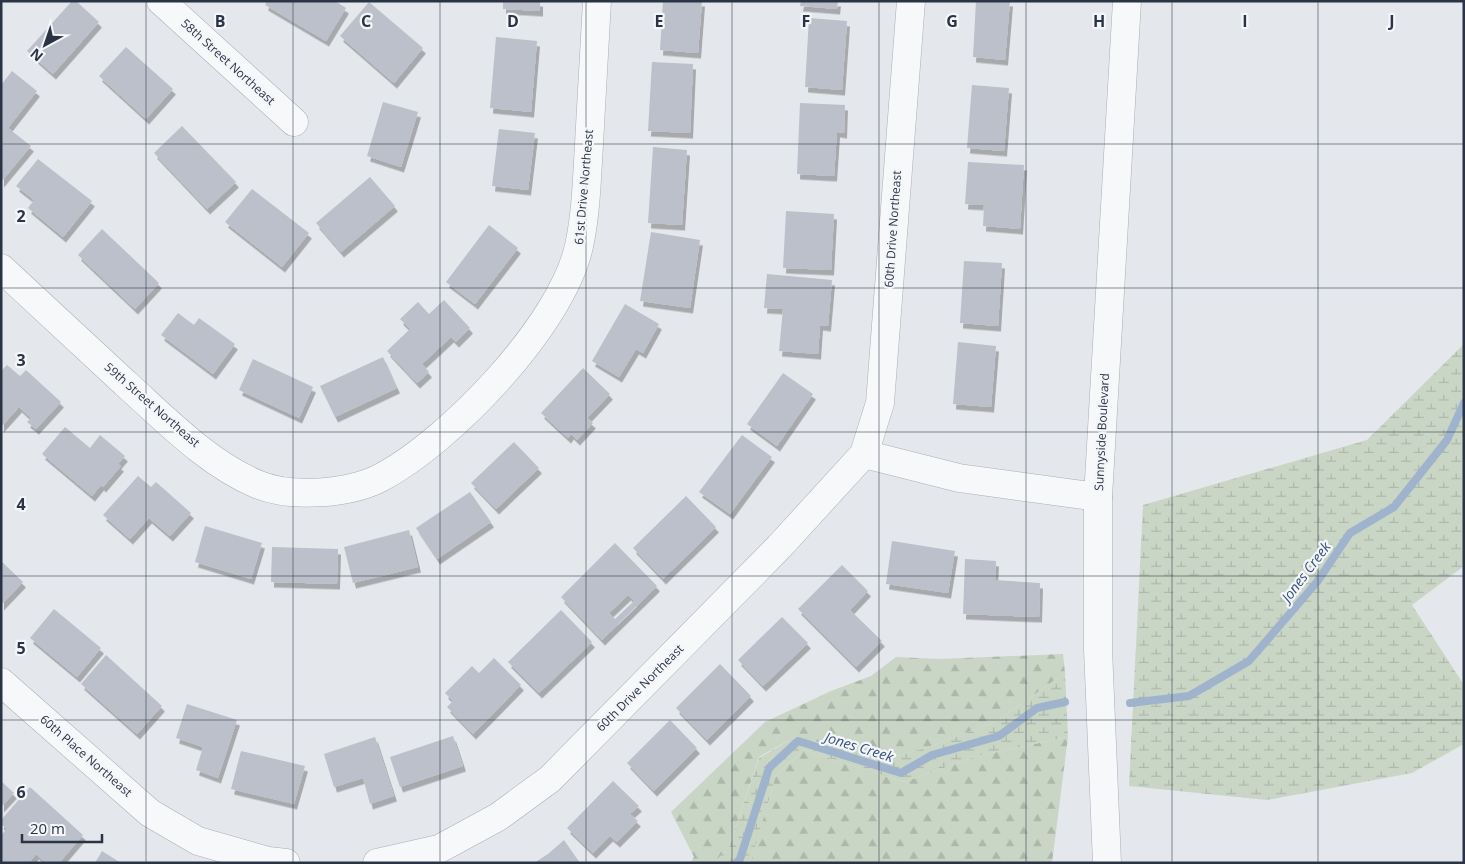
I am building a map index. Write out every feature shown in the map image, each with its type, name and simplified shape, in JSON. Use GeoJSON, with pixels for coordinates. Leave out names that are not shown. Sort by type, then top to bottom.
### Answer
{"type":"FeatureCollection","features":[{"type":"Feature","properties":{"kind":"street","name":"58th Street Northeast"},"geometry":{"type":"LineString","coordinates":[[161,1],[294,122]]}},
{"type":"Feature","properties":{"kind":"street","name":"61st Drive Northeast"},"geometry":{"type":"LineString","coordinates":[[328,493],[377,480],[421,453],[502,376],[536,333],[560,295],[579,248],[587,182],[597,1]]}},
{"type":"Feature","properties":{"kind":"street","name":"60th Drive Northeast"},"geometry":{"type":"LineString","coordinates":[[377,863],[439,849],[498,817],[550,779],[779,547],[864,454],[880,403],[911,1]]}},
{"type":"Feature","properties":{"kind":"street","name":"Sunnyside Boulevard"},"geometry":{"type":"LineString","coordinates":[[1107,863],[1098,649],[1098,497],[1127,1]]}},
{"type":"Feature","properties":{"kind":"street","name":"59th Street Northeast"},"geometry":{"type":"LineString","coordinates":[[1,268],[174,428],[220,463],[261,486],[291,491],[328,493]]}},
{"type":"Feature","properties":{"kind":"street"},"geometry":{"type":"LineString","coordinates":[[864,454],[959,478],[1098,497]]}},
{"type":"Feature","properties":{"kind":"street","name":"60th Place Northeast"},"geometry":{"type":"LineString","coordinates":[[1,682],[150,813],[198,841],[268,861],[286,863]]}},
{"type":"Feature","properties":{"kind":"green space"},"geometry":{"type":"Polygon","coordinates":[[[1464,344],[1464,566],[1412,605],[1464,685],[1464,744],[1412,773],[1267,800],[1129,786],[1143,505],[1367,440],[1464,344]]]}},
{"type":"Feature","properties":{"kind":"green space"},"geometry":{"type":"Polygon","coordinates":[[[1063,654],[1065,673],[997,721],[934,745],[891,758],[795,737],[759,757],[729,847],[714,863],[690,863],[694,857],[671,812],[765,722],[831,691],[871,676],[896,657],[939,659],[1063,654]]]}},
{"type":"Feature","properties":{"kind":"green space"},"geometry":{"type":"Polygon","coordinates":[[[1065,673],[1068,737],[977,756],[904,782],[804,750],[776,775],[751,861],[714,863],[729,847],[759,758],[795,737],[891,758],[934,745],[997,721],[1065,673]]]}},
{"type":"Feature","properties":{"kind":"green space"},"geometry":{"type":"Polygon","coordinates":[[[1068,737],[1052,863],[750,863],[776,775],[804,750],[904,782],[977,756],[1068,737]]]}},
{"type":"Feature","properties":{"kind":"building"},"geometry":{"type":"Polygon","coordinates":[[[72,1],[76,1],[99,22],[53,74],[27,51],[72,1]]]}},
{"type":"Feature","properties":{"kind":"building"},"geometry":{"type":"Polygon","coordinates":[[[267,1],[335,1],[346,8],[326,41],[265,5],[267,1]]]}},
{"type":"Feature","properties":{"kind":"building"},"geometry":{"type":"Polygon","coordinates":[[[503,1],[540,1],[540,11],[503,9],[503,1]]]}},
{"type":"Feature","properties":{"kind":"building"},"geometry":{"type":"Polygon","coordinates":[[[663,1],[702,1],[698,53],[660,50],[663,1]]]}},
{"type":"Feature","properties":{"kind":"building"},"geometry":{"type":"Polygon","coordinates":[[[801,1],[838,1],[837,9],[800,6],[801,1]]]}},
{"type":"Feature","properties":{"kind":"building"},"geometry":{"type":"Polygon","coordinates":[[[976,1],[1010,1],[1005,60],[973,57],[976,1]]]}},
{"type":"Feature","properties":{"kind":"building"},"geometry":{"type":"Polygon","coordinates":[[[369,2],[423,48],[394,83],[340,36],[369,2]]]}},
{"type":"Feature","properties":{"kind":"building"},"geometry":{"type":"Polygon","coordinates":[[[809,18],[847,21],[842,90],[805,87],[809,18]]]}},
{"type":"Feature","properties":{"kind":"building"},"geometry":{"type":"Polygon","coordinates":[[[496,37],[537,41],[531,112],[490,108],[496,37]]]}},
{"type":"Feature","properties":{"kind":"building"},"geometry":{"type":"Polygon","coordinates":[[[126,47],[173,89],[146,119],[99,76],[126,47]]]}},
{"type":"Feature","properties":{"kind":"building"},"geometry":{"type":"Polygon","coordinates":[[[652,62],[693,64],[690,133],[648,131],[652,62]]]}},
{"type":"Feature","properties":{"kind":"building"},"geometry":{"type":"Polygon","coordinates":[[[12,71],[37,91],[8,128],[31,146],[1,182],[1,85],[12,71]]]}},
{"type":"Feature","properties":{"kind":"building"},"geometry":{"type":"Polygon","coordinates":[[[972,85],[1009,88],[1004,151],[967,148],[972,85]]]}},
{"type":"Feature","properties":{"kind":"building"},"geometry":{"type":"Polygon","coordinates":[[[383,102],[418,112],[401,167],[367,156],[383,102]]]}},
{"type":"Feature","properties":{"kind":"building"},"geometry":{"type":"Polygon","coordinates":[[[800,103],[845,105],[844,133],[837,132],[834,176],[797,174],[800,103]]]}},
{"type":"Feature","properties":{"kind":"building"},"geometry":{"type":"Polygon","coordinates":[[[182,126],[236,182],[207,209],[154,153],[182,126]]]}},
{"type":"Feature","properties":{"kind":"building"},"geometry":{"type":"Polygon","coordinates":[[[499,129],[535,133],[528,190],[492,186],[499,129]]]}},
{"type":"Feature","properties":{"kind":"building"},"geometry":{"type":"Polygon","coordinates":[[[653,147],[687,150],[682,225],[648,223],[653,147]]]}},
{"type":"Feature","properties":{"kind":"building"},"geometry":{"type":"Polygon","coordinates":[[[38,159],[92,201],[63,237],[28,208],[34,200],[16,186],[38,159]]]}},
{"type":"Feature","properties":{"kind":"building"},"geometry":{"type":"Polygon","coordinates":[[[968,162],[1024,165],[1020,229],[983,226],[984,205],[965,204],[968,162]]]}},
{"type":"Feature","properties":{"kind":"building"},"geometry":{"type":"Polygon","coordinates":[[[370,177],[395,206],[341,252],[316,223],[370,177]]]}},
{"type":"Feature","properties":{"kind":"building"},"geometry":{"type":"Polygon","coordinates":[[[252,189],[309,233],[282,267],[225,222],[252,189]]]}},
{"type":"Feature","properties":{"kind":"building"},"geometry":{"type":"Polygon","coordinates":[[[786,211],[834,214],[831,270],[783,268],[786,211]]]}},
{"type":"Feature","properties":{"kind":"building"},"geometry":{"type":"Polygon","coordinates":[[[489,225],[518,248],[475,304],[446,282],[489,225]]]}},
{"type":"Feature","properties":{"kind":"building"},"geometry":{"type":"Polygon","coordinates":[[[102,229],[159,283],[135,309],[78,255],[102,229]]]}},
{"type":"Feature","properties":{"kind":"building"},"geometry":{"type":"Polygon","coordinates":[[[651,232],[700,240],[690,308],[640,301],[651,232]]]}},
{"type":"Feature","properties":{"kind":"building"},"geometry":{"type":"Polygon","coordinates":[[[964,261],[1002,263],[998,326],[960,323],[964,261]]]}},
{"type":"Feature","properties":{"kind":"building"},"geometry":{"type":"Polygon","coordinates":[[[767,274],[832,280],[828,326],[820,325],[818,354],[779,351],[783,309],[764,308],[767,274]]]}},
{"type":"Feature","properties":{"kind":"building"},"geometry":{"type":"Polygon","coordinates":[[[444,300],[470,328],[456,342],[451,337],[422,364],[429,372],[417,383],[387,351],[410,329],[400,319],[418,302],[429,314],[444,300]]]}},
{"type":"Feature","properties":{"kind":"building"},"geometry":{"type":"Polygon","coordinates":[[[625,304],[659,324],[643,353],[636,349],[619,377],[592,361],[625,304]]]}},
{"type":"Feature","properties":{"kind":"building"},"geometry":{"type":"Polygon","coordinates":[[[178,313],[194,325],[199,318],[235,344],[213,374],[161,335],[178,313]]]}},
{"type":"Feature","properties":{"kind":"building"},"geometry":{"type":"Polygon","coordinates":[[[958,342],[996,346],[991,407],[953,404],[958,342]]]}},
{"type":"Feature","properties":{"kind":"building"},"geometry":{"type":"Polygon","coordinates":[[[383,357],[397,388],[335,417],[320,386],[383,357]]]}},
{"type":"Feature","properties":{"kind":"building"},"geometry":{"type":"Polygon","coordinates":[[[253,359],[313,387],[299,418],[239,390],[253,359]]]}},
{"type":"Feature","properties":{"kind":"building"},"geometry":{"type":"Polygon","coordinates":[[[7,365],[20,376],[26,370],[61,402],[36,429],[27,422],[31,418],[19,407],[1,427],[1,371],[7,365]]]}},
{"type":"Feature","properties":{"kind":"building"},"geometry":{"type":"Polygon","coordinates":[[[583,368],[610,394],[587,418],[593,423],[577,440],[571,434],[568,438],[541,413],[583,368]]]}},
{"type":"Feature","properties":{"kind":"building"},"geometry":{"type":"Polygon","coordinates":[[[783,373],[813,394],[777,446],[747,424],[783,373]]]}},
{"type":"Feature","properties":{"kind":"building"},"geometry":{"type":"Polygon","coordinates":[[[65,427],[90,448],[100,435],[125,456],[118,464],[121,466],[103,487],[101,485],[92,496],[42,454],[65,427]]]}},
{"type":"Feature","properties":{"kind":"building"},"geometry":{"type":"Polygon","coordinates":[[[742,435],[772,457],[730,514],[699,492],[742,435]]]}},
{"type":"Feature","properties":{"kind":"building"},"geometry":{"type":"Polygon","coordinates":[[[514,442],[539,468],[496,509],[471,483],[514,442]]]}},
{"type":"Feature","properties":{"kind":"building"},"geometry":{"type":"Polygon","coordinates":[[[138,476],[151,487],[156,482],[191,513],[170,536],[149,518],[130,539],[103,515],[138,476]]]}},
{"type":"Feature","properties":{"kind":"building"},"geometry":{"type":"Polygon","coordinates":[[[470,492],[491,522],[437,559],[416,528],[470,492]]]}},
{"type":"Feature","properties":{"kind":"building"},"geometry":{"type":"Polygon","coordinates":[[[686,496],[716,527],[663,579],[633,548],[686,496]]]}},
{"type":"Feature","properties":{"kind":"building"},"geometry":{"type":"Polygon","coordinates":[[[205,526],[262,543],[251,579],[195,562],[205,526]]]}},
{"type":"Feature","properties":{"kind":"building"},"geometry":{"type":"Polygon","coordinates":[[[409,530],[418,567],[353,583],[344,547],[409,530]]]}},
{"type":"Feature","properties":{"kind":"building"},"geometry":{"type":"Polygon","coordinates":[[[892,541],[955,551],[948,593],[886,584],[892,541]]]}},
{"type":"Feature","properties":{"kind":"building"},"geometry":{"type":"Polygon","coordinates":[[[615,543],[657,586],[602,640],[561,597],[615,543]],[[628,595],[609,613],[615,619],[634,601],[628,595]]]}},
{"type":"Feature","properties":{"kind":"building"},"geometry":{"type":"Polygon","coordinates":[[[272,547],[338,549],[337,584],[271,582],[272,547]]]}},
{"type":"Feature","properties":{"kind":"building"},"geometry":{"type":"Polygon","coordinates":[[[965,559],[996,561],[995,580],[1040,583],[1039,617],[963,614],[965,559]]]}},
{"type":"Feature","properties":{"kind":"building"},"geometry":{"type":"Polygon","coordinates":[[[1,561],[23,582],[1,605],[1,561]]]}},
{"type":"Feature","properties":{"kind":"building"},"geometry":{"type":"Polygon","coordinates":[[[842,565],[868,591],[850,610],[882,641],[856,667],[798,609],[842,565]]]}},
{"type":"Feature","properties":{"kind":"building"},"geometry":{"type":"Polygon","coordinates":[[[54,609],[101,648],[77,677],[30,638],[54,609]]]}},
{"type":"Feature","properties":{"kind":"building"},"geometry":{"type":"Polygon","coordinates":[[[561,610],[592,642],[539,693],[508,662],[561,610]]]}},
{"type":"Feature","properties":{"kind":"building"},"geometry":{"type":"Polygon","coordinates":[[[782,617],[808,643],[763,686],[738,660],[782,617]]]}},
{"type":"Feature","properties":{"kind":"building"},"geometry":{"type":"Polygon","coordinates":[[[106,655],[162,706],[137,734],[81,684],[106,655]]]}},
{"type":"Feature","properties":{"kind":"building"},"geometry":{"type":"Polygon","coordinates":[[[494,658],[521,685],[473,734],[447,707],[453,701],[445,693],[472,666],[479,673],[494,658]]]}},
{"type":"Feature","properties":{"kind":"building"},"geometry":{"type":"Polygon","coordinates":[[[720,664],[751,696],[707,740],[676,708],[720,664]]]}},
{"type":"Feature","properties":{"kind":"building"},"geometry":{"type":"Polygon","coordinates":[[[187,704],[237,720],[218,778],[196,770],[203,747],[176,738],[187,704]]]}},
{"type":"Feature","properties":{"kind":"building"},"geometry":{"type":"Polygon","coordinates":[[[670,720],[697,748],[654,791],[627,763],[670,720]]]}},
{"type":"Feature","properties":{"kind":"building"},"geometry":{"type":"Polygon","coordinates":[[[453,736],[463,766],[400,787],[390,757],[453,736]]]}},
{"type":"Feature","properties":{"kind":"building"},"geometry":{"type":"Polygon","coordinates":[[[375,737],[394,796],[370,804],[363,778],[334,787],[324,754],[375,737]]]}},
{"type":"Feature","properties":{"kind":"building"},"geometry":{"type":"Polygon","coordinates":[[[241,751],[305,766],[294,804],[231,789],[241,751]]]}},
{"type":"Feature","properties":{"kind":"building"},"geometry":{"type":"Polygon","coordinates":[[[1,781],[14,793],[1,807],[1,781]]]}},
{"type":"Feature","properties":{"kind":"building"},"geometry":{"type":"Polygon","coordinates":[[[613,781],[639,806],[630,814],[638,821],[617,842],[610,836],[593,853],[567,828],[613,781]]]}},
{"type":"Feature","properties":{"kind":"building"},"geometry":{"type":"Polygon","coordinates":[[[30,787],[83,835],[59,863],[46,863],[36,854],[29,863],[1,863],[1,835],[7,829],[1,824],[1,820],[30,787]]]}},
{"type":"Feature","properties":{"kind":"building"},"geometry":{"type":"Polygon","coordinates":[[[564,840],[580,863],[534,863],[548,854],[564,840]]]}},
{"type":"Feature","properties":{"kind":"building"},"geometry":{"type":"Polygon","coordinates":[[[102,851],[121,863],[95,863],[102,851]]]}},
{"type":"Feature","properties":{"kind":"waterway","name":"Jones Creek"},"geometry":{"type":"LineString","coordinates":[[1130,703],[1189,696],[1249,661],[1317,582],[1350,533],[1394,507],[1447,440],[1464,403]]}},
{"type":"Feature","properties":{"kind":"waterway","name":"Jones Creek"},"geometry":{"type":"LineString","coordinates":[[736,863],[740,859],[769,768],[798,741],[901,773],[932,755],[999,736],[1037,708],[1065,702]]}}]}
